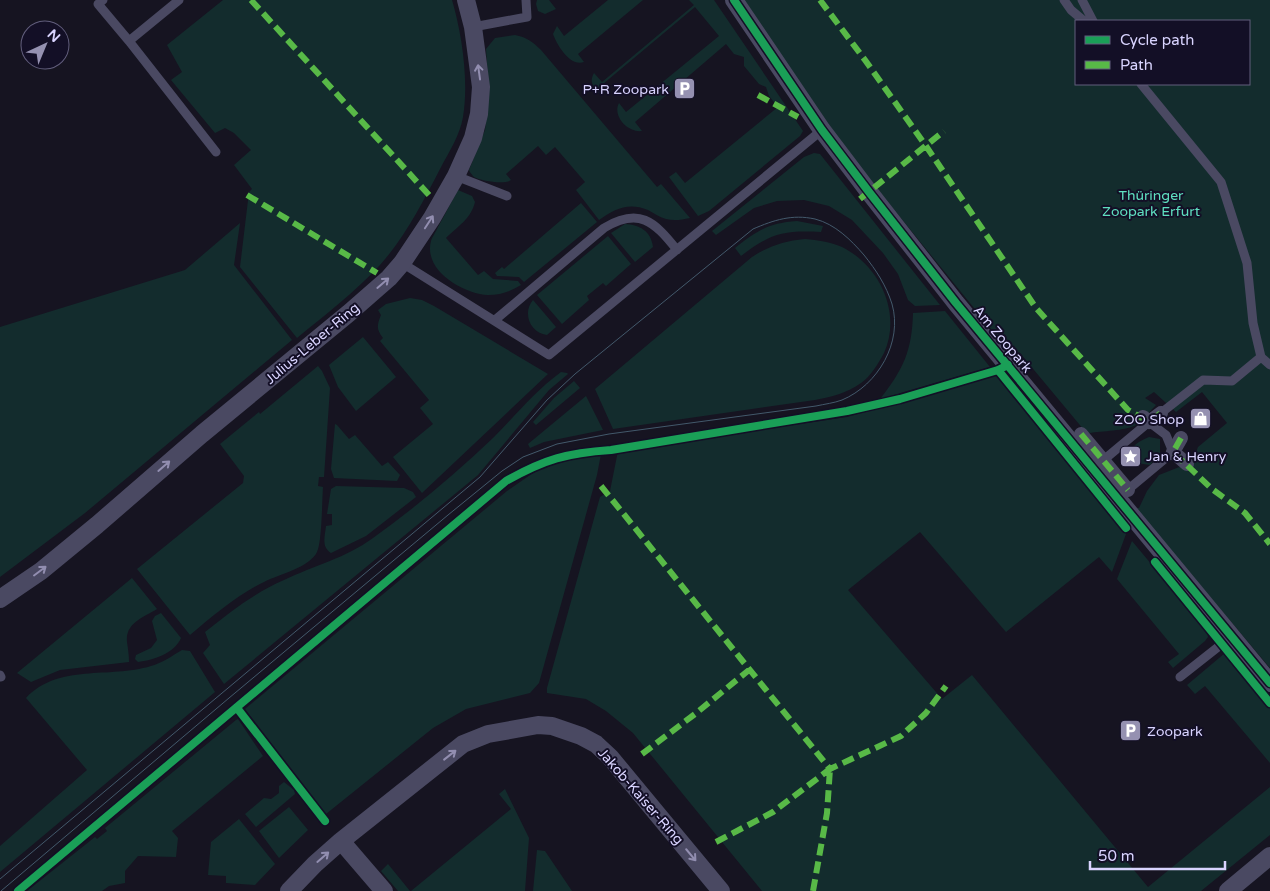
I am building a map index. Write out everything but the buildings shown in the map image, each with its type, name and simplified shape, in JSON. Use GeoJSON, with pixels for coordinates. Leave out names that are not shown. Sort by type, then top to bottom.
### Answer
{"type":"FeatureCollection","features":[{"type":"Feature","properties":{"kind":"street","name":"Julius-Leber-Ring"},"geometry":{"type":"LineString","coordinates":[[0,599],[41,571],[83,536],[202,434],[390,278],[402,263],[432,218],[456,176],[472,138],[479,114],[481,87],[473,27],[466,0]]}},
{"type":"Feature","properties":{"kind":"street","name":"Am Zoopark"},"geometry":{"type":"LineString","coordinates":[[734,0],[822,130],[956,303],[1098,464],[1270,682]]}},
{"type":"Feature","properties":{"kind":"street"},"geometry":{"type":"LineString","coordinates":[[1146,420],[1162,412]]}},
{"type":"Feature","properties":{"kind":"street","name":"Am Zoopark"},"geometry":{"type":"LineString","coordinates":[[1081,434],[1098,464]]}},
{"type":"Feature","properties":{"kind":"street"},"geometry":{"type":"LineString","coordinates":[[1181,438],[1173,452],[1187,464]]}},
{"type":"Feature","properties":{"kind":"street","name":"Jakob-Kaiser-Ring"},"geometry":{"type":"LineString","coordinates":[[289,891],[341,841],[463,744],[488,734],[538,725],[552,726],[581,736],[596,744],[610,757],[721,891]]}},
{"type":"Feature","properties":{"kind":"street"},"geometry":{"type":"LineString","coordinates":[[341,841],[384,891]]}},
{"type":"Feature","properties":{"kind":"street"},"geometry":{"type":"LineString","coordinates":[[1228,891],[1270,856]]}},
{"type":"Feature","properties":{"kind":"lane"},"geometry":{"type":"LineString","coordinates":[[103,0],[98,4],[216,152]]}},
{"type":"Feature","properties":{"kind":"lane"},"geometry":{"type":"LineString","coordinates":[[129,41],[179,0]]}},
{"type":"Feature","properties":{"kind":"lane"},"geometry":{"type":"LineString","coordinates":[[473,27],[527,17],[526,0]]}},
{"type":"Feature","properties":{"kind":"lane"},"geometry":{"type":"LineString","coordinates":[[1064,0],[1071,10],[1083,20]]}},
{"type":"Feature","properties":{"kind":"lane"},"geometry":{"type":"LineString","coordinates":[[1082,0],[1092,20]]}},
{"type":"Feature","properties":{"kind":"lane"},"geometry":{"type":"LineString","coordinates":[[1142,85],[1221,182],[1247,264],[1252,323],[1261,357],[1270,365]]}},
{"type":"Feature","properties":{"kind":"lane"},"geometry":{"type":"LineString","coordinates":[[402,263],[549,355],[822,130]]}},
{"type":"Feature","properties":{"kind":"lane"},"geometry":{"type":"LineString","coordinates":[[456,176],[507,196]]}},
{"type":"Feature","properties":{"kind":"lane"},"geometry":{"type":"LineString","coordinates":[[495,320],[604,228],[616,221],[641,218],[652,224],[676,250]]}},
{"type":"Feature","properties":{"kind":"lane"},"geometry":{"type":"LineString","coordinates":[[1162,412],[1203,380],[1232,381],[1261,357]]}},
{"type":"Feature","properties":{"kind":"lane"},"geometry":{"type":"LineString","coordinates":[[1098,464],[1146,420],[1166,435],[1173,452],[1122,495]]}},
{"type":"Feature","properties":{"kind":"lane"},"geometry":{"type":"LineString","coordinates":[[1180,677],[1232,636]]}},
{"type":"Feature","properties":{"kind":"green space"},"geometry":{"type":"Polygon","coordinates":[[[223,0],[452,0],[459,28],[464,58],[465,103],[462,124],[457,137],[427,194],[398,243],[360,285],[297,338],[240,267],[249,192],[252,189],[234,165],[251,150],[234,133],[225,128],[215,133],[171,80],[182,72],[167,45],[223,0]]]}},
{"type":"Feature","properties":{"kind":"green space"},"geometry":{"type":"Polygon","coordinates":[[[537,0],[549,0],[556,9],[545,14],[538,11],[537,0]]]}},
{"type":"Feature","properties":{"kind":"green space"},"geometry":{"type":"Polygon","coordinates":[[[608,0],[643,0],[578,54],[584,62],[579,63],[569,58],[561,49],[553,34],[557,26],[564,36],[608,0]]]}},
{"type":"Feature","properties":{"kind":"green space"},"geometry":{"type":"Polygon","coordinates":[[[689,0],[714,0],[803,131],[800,136],[709,211],[698,216],[669,177],[676,172],[685,183],[778,107],[769,96],[766,87],[759,84],[744,66],[744,57],[734,54],[726,44],[635,122],[642,131],[632,129],[623,123],[617,108],[619,103],[626,112],[719,36],[695,7],[603,84],[609,92],[599,93],[593,86],[592,81],[594,73],[602,82],[694,5],[689,0]]]}},
{"type":"Feature","properties":{"kind":"green space","name":"Thüringer Zoopark Erfurt"},"geometry":{"type":"Polygon","coordinates":[[[743,0],[1270,0],[1270,668],[1135,508],[1139,508],[1147,491],[1159,475],[1187,464],[1194,458],[1198,447],[1227,423],[1202,392],[1176,412],[1154,392],[1145,398],[1156,405],[1136,425],[1120,430],[1089,433],[1084,430],[1019,352],[1013,356],[861,169],[743,0]]]}},
{"type":"Feature","properties":{"kind":"green space"},"geometry":{"type":"Polygon","coordinates":[[[515,35],[529,40],[541,50],[657,187],[661,184],[690,218],[669,220],[648,210],[628,207],[616,210],[599,220],[576,190],[585,182],[555,147],[546,155],[538,146],[506,174],[511,180],[493,182],[474,177],[469,170],[485,130],[489,94],[486,49],[495,38],[515,35]]]}},
{"type":"Feature","properties":{"kind":"green space"},"geometry":{"type":"Polygon","coordinates":[[[814,153],[820,154],[940,305],[915,306],[908,300],[898,274],[883,253],[852,220],[829,206],[804,200],[777,201],[754,208],[716,235],[712,231],[804,157],[814,153]]]}},
{"type":"Feature","properties":{"kind":"green space"},"geometry":{"type":"Polygon","coordinates":[[[458,190],[472,196],[475,202],[467,218],[446,238],[478,275],[484,271],[493,279],[518,281],[521,285],[502,293],[478,294],[448,279],[433,262],[430,252],[432,239],[458,190]]]}},
{"type":"Feature","properties":{"kind":"green space"},"geometry":{"type":"Polygon","coordinates":[[[581,203],[597,222],[524,282],[519,277],[497,276],[495,273],[502,267],[504,269],[581,203]]]}},
{"type":"Feature","properties":{"kind":"green space"},"geometry":{"type":"Polygon","coordinates":[[[797,221],[823,226],[821,232],[797,232],[778,235],[761,242],[741,256],[735,248],[763,229],[797,221]]]}},
{"type":"Feature","properties":{"kind":"green space"},"geometry":{"type":"Polygon","coordinates":[[[240,223],[234,265],[292,340],[85,513],[0,577],[0,327],[185,270],[240,223]]]}},
{"type":"Feature","properties":{"kind":"green space"},"geometry":{"type":"Polygon","coordinates":[[[625,224],[640,227],[652,241],[653,247],[635,262],[611,233],[625,224]]]}},
{"type":"Feature","properties":{"kind":"green space"},"geometry":{"type":"Polygon","coordinates":[[[608,236],[631,264],[606,286],[603,283],[587,296],[589,300],[562,324],[537,295],[608,236]]]}},
{"type":"Feature","properties":{"kind":"green space"},"geometry":{"type":"Polygon","coordinates":[[[805,239],[833,244],[855,255],[877,278],[884,292],[889,307],[889,338],[884,353],[868,377],[850,389],[821,399],[613,429],[595,389],[752,257],[777,245],[805,239]]]}},
{"type":"Feature","properties":{"kind":"green space"},"geometry":{"type":"Polygon","coordinates":[[[410,298],[422,300],[434,306],[548,374],[422,493],[393,457],[433,424],[420,408],[429,400],[380,341],[383,338],[378,327],[381,315],[378,310],[386,304],[410,298]]]}},
{"type":"Feature","properties":{"kind":"green space"},"geometry":{"type":"Polygon","coordinates":[[[533,300],[556,327],[547,335],[536,331],[530,322],[528,311],[533,300]]]}},
{"type":"Feature","properties":{"kind":"green space"},"geometry":{"type":"Polygon","coordinates":[[[945,311],[990,367],[880,399],[895,379],[905,359],[911,338],[913,313],[945,311]]]}},
{"type":"Feature","properties":{"kind":"green space"},"geometry":{"type":"Polygon","coordinates":[[[363,337],[396,377],[356,411],[338,387],[329,365],[363,337]]]}},
{"type":"Feature","properties":{"kind":"green space"},"geometry":{"type":"Polygon","coordinates":[[[318,366],[330,388],[324,477],[319,477],[318,486],[323,487],[321,531],[317,552],[313,558],[301,566],[244,593],[190,635],[137,569],[243,483],[244,476],[220,444],[318,366]]]}},
{"type":"Feature","properties":{"kind":"green space"},"geometry":{"type":"Polygon","coordinates":[[[561,372],[568,374],[549,390],[478,475],[224,684],[203,653],[210,645],[205,632],[233,610],[273,585],[352,551],[389,527],[464,465],[534,395],[561,372]]]}},
{"type":"Feature","properties":{"kind":"green space"},"geometry":{"type":"Polygon","coordinates":[[[998,374],[1126,534],[1112,572],[1099,557],[1006,632],[920,532],[848,590],[942,699],[972,675],[1148,887],[1270,787],[1270,835],[1201,891],[762,891],[633,733],[606,711],[586,699],[547,693],[600,497],[610,491],[618,451],[847,417],[998,374]]]}},
{"type":"Feature","properties":{"kind":"green space"},"geometry":{"type":"Polygon","coordinates":[[[574,381],[580,388],[536,425],[533,422],[554,398],[574,381]]]}},
{"type":"Feature","properties":{"kind":"green space"},"geometry":{"type":"Polygon","coordinates":[[[586,396],[603,430],[544,442],[530,448],[528,444],[586,396]]]}},
{"type":"Feature","properties":{"kind":"green space"},"geometry":{"type":"Polygon","coordinates":[[[335,424],[349,439],[355,435],[382,466],[388,462],[400,475],[397,481],[334,478],[331,469],[335,424]]]}},
{"type":"Feature","properties":{"kind":"green space"},"geometry":{"type":"Polygon","coordinates":[[[1149,437],[1160,439],[1160,453],[1150,465],[1130,462],[1128,456],[1131,449],[1149,437]]]}},
{"type":"Feature","properties":{"kind":"green space"},"geometry":{"type":"Polygon","coordinates":[[[601,454],[597,475],[539,683],[530,693],[466,709],[433,728],[326,814],[245,709],[507,491],[539,469],[573,459],[601,454]]]}},
{"type":"Feature","properties":{"kind":"green space"},"geometry":{"type":"Polygon","coordinates":[[[336,486],[404,488],[413,492],[416,497],[366,536],[331,553],[326,548],[325,537],[326,526],[332,525],[332,514],[327,514],[331,489],[336,486]]]}},
{"type":"Feature","properties":{"kind":"green space"},"geometry":{"type":"Polygon","coordinates":[[[1132,541],[1207,631],[1208,637],[1205,641],[1173,668],[1168,662],[1179,654],[1117,579],[1132,541]]]}},
{"type":"Feature","properties":{"kind":"green space"},"geometry":{"type":"Polygon","coordinates":[[[132,578],[157,609],[136,621],[129,630],[127,642],[129,662],[60,670],[31,682],[17,673],[132,578]]]}},
{"type":"Feature","properties":{"kind":"green space"},"geometry":{"type":"Polygon","coordinates":[[[161,613],[181,638],[178,644],[168,652],[150,660],[138,662],[135,659],[136,655],[151,648],[157,640],[152,621],[155,616],[161,613]]]}},
{"type":"Feature","properties":{"kind":"green space"},"geometry":{"type":"Polygon","coordinates":[[[182,650],[190,651],[215,692],[0,872],[0,846],[87,770],[26,698],[39,687],[54,680],[85,674],[135,670],[163,661],[182,650]]]}},
{"type":"Feature","properties":{"kind":"green space"},"geometry":{"type":"Polygon","coordinates":[[[1225,653],[1270,708],[1270,763],[1205,686],[1195,694],[1187,685],[1225,653]]]}},
{"type":"Feature","properties":{"kind":"green space"},"geometry":{"type":"Polygon","coordinates":[[[238,719],[263,756],[172,831],[178,838],[176,857],[138,856],[125,871],[125,883],[109,886],[102,891],[27,891],[95,837],[97,839],[107,831],[105,828],[238,719]]]}},
{"type":"Feature","properties":{"kind":"green space"},"geometry":{"type":"Polygon","coordinates":[[[284,782],[294,790],[295,794],[256,827],[245,814],[264,798],[271,799],[279,793],[279,786],[284,782]]]}},
{"type":"Feature","properties":{"kind":"green space"},"geometry":{"type":"Polygon","coordinates":[[[505,789],[529,838],[525,891],[411,891],[511,809],[499,794],[505,789]]]}},
{"type":"Feature","properties":{"kind":"green space"},"geometry":{"type":"Polygon","coordinates":[[[289,807],[308,830],[279,858],[259,831],[289,807]]]}},
{"type":"Feature","properties":{"kind":"green space"},"geometry":{"type":"Polygon","coordinates":[[[239,819],[275,864],[255,885],[226,883],[226,876],[208,875],[211,842],[239,819]]]}},
{"type":"Feature","properties":{"kind":"green space"},"geometry":{"type":"Polygon","coordinates":[[[537,850],[545,851],[572,891],[533,891],[537,850]]]}},
{"type":"Feature","properties":{"kind":"green space"},"geometry":{"type":"Polygon","coordinates":[[[388,864],[410,891],[398,891],[381,871],[388,864]]]}},
{"type":"Feature","properties":{"kind":"tram line"},"geometry":{"type":"LineString","coordinates":[[0,879],[480,477],[547,400],[575,374],[753,229],[783,219],[799,217],[822,221],[848,238],[873,266],[890,297],[894,318],[894,333],[885,361],[867,384],[855,393],[842,400],[816,406],[609,434],[557,444],[523,457],[502,471],[448,515],[1,891]]}},
{"type":"Feature","properties":{"kind":"marked path"},"geometry":{"type":"LineString","coordinates":[[251,0],[429,195]]}},
{"type":"Feature","properties":{"kind":"marked path"},"geometry":{"type":"LineString","coordinates":[[820,0],[926,146],[1036,308],[1128,410],[1149,422],[1161,413]]}},
{"type":"Feature","properties":{"kind":"marked path"},"geometry":{"type":"LineString","coordinates":[[758,95],[798,117]]}},
{"type":"Feature","properties":{"kind":"marked path"},"geometry":{"type":"LineString","coordinates":[[860,199],[944,131]]}},
{"type":"Feature","properties":{"kind":"marked path"},"geometry":{"type":"LineString","coordinates":[[247,195],[377,273]]}},
{"type":"Feature","properties":{"kind":"marked path"},"geometry":{"type":"LineString","coordinates":[[1081,434],[1128,490]]}},
{"type":"Feature","properties":{"kind":"marked path"},"geometry":{"type":"LineString","coordinates":[[1181,438],[1173,452],[1212,489],[1245,513],[1270,544]]}},
{"type":"Feature","properties":{"kind":"marked path"},"geometry":{"type":"LineString","coordinates":[[601,486],[830,769],[901,736],[926,713],[946,686]]}},
{"type":"Feature","properties":{"kind":"marked path"},"geometry":{"type":"LineString","coordinates":[[642,754],[749,670]]}},
{"type":"Feature","properties":{"kind":"marked path"},"geometry":{"type":"LineString","coordinates":[[716,842],[773,812],[830,769]]}},
{"type":"Feature","properties":{"kind":"marked path"},"geometry":{"type":"LineString","coordinates":[[813,891],[827,813],[830,769]]}},
{"type":"Feature","properties":{"kind":"cycle path"},"geometry":{"type":"LineString","coordinates":[[734,0],[822,130],[956,303],[1270,683]]}},
{"type":"Feature","properties":{"kind":"cycle path"},"geometry":{"type":"LineString","coordinates":[[18,891],[506,481],[520,473],[545,462],[569,455],[611,450],[847,411],[900,399],[998,370],[1008,365]]}},
{"type":"Feature","properties":{"kind":"cycle path"},"geometry":{"type":"LineString","coordinates":[[998,370],[1126,528]]}},
{"type":"Feature","properties":{"kind":"cycle path"},"geometry":{"type":"LineString","coordinates":[[1155,562],[1270,703]]}},
{"type":"Feature","properties":{"kind":"cycle path"},"geometry":{"type":"LineString","coordinates":[[237,708],[325,821]]}},
{"type":"Feature","properties":{"kind":"place","name":"P+R Zoopark"},"geometry":{"type":"Point","coordinates":[685,89]}},
{"type":"Feature","properties":{"kind":"place","name":"ZOO Shop"},"geometry":{"type":"Point","coordinates":[1200,419]}},
{"type":"Feature","properties":{"kind":"place","name":"Jan & Henry"},"geometry":{"type":"Point","coordinates":[1130,456]}},
{"type":"Feature","properties":{"kind":"place","name":"Zoopark"},"geometry":{"type":"Point","coordinates":[1131,731]}}]}
